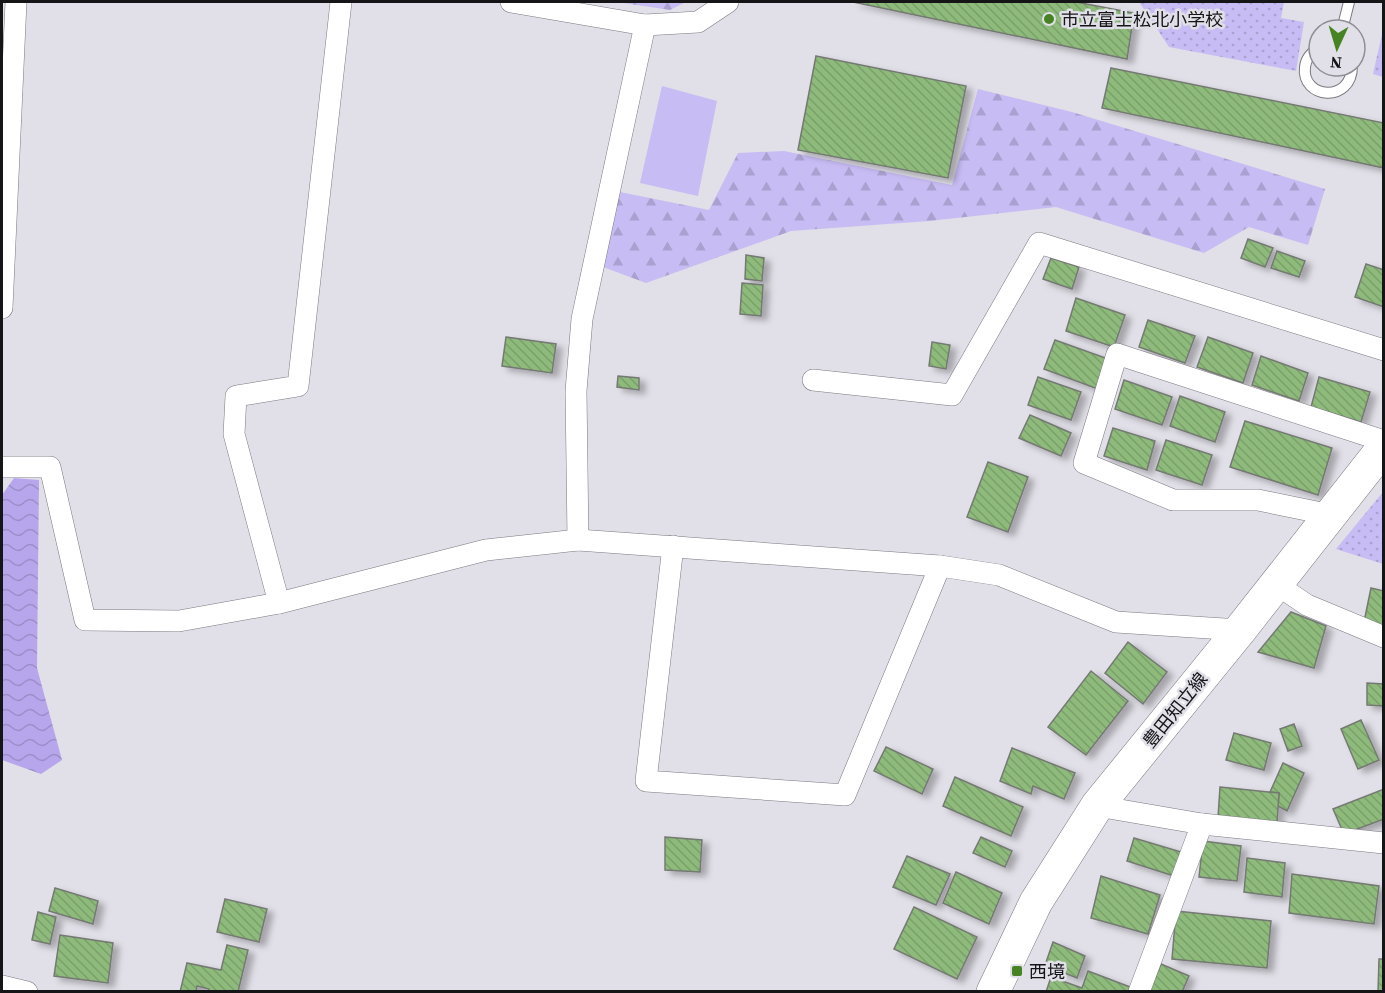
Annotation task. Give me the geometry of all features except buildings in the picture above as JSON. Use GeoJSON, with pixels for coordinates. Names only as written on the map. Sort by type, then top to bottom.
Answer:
{"type":"FeatureCollection","features":[{"type":"Feature","properties":{"kind":"main road","name":"豊田知立線"},"geometry":{"type":"LineString","coordinates":[[993,992],[1036,902],[1097,806],[1276,585],[1383,447]]}},
{"type":"Feature","properties":{"kind":"street"},"geometry":{"type":"LineString","coordinates":[[2,308],[16,2]]}},
{"type":"Feature","properties":{"kind":"street"},"geometry":{"type":"LineString","coordinates":[[279,603],[234,434],[236,396],[298,386],[341,2]]}},
{"type":"Feature","properties":{"kind":"street"},"geometry":{"type":"LineString","coordinates":[[511,2],[645,25],[698,22],[728,2]]}},
{"type":"Feature","properties":{"kind":"street"},"geometry":{"type":"LineString","coordinates":[[578,540],[576,391],[582,319],[645,25]]}},
{"type":"Feature","properties":{"kind":"street"},"geometry":{"type":"LineString","coordinates":[[813,380],[952,395],[1039,243],[1383,350]]}},
{"type":"Feature","properties":{"kind":"street"},"geometry":{"type":"LineString","coordinates":[[1331,515],[1258,500],[1173,500],[1084,463],[1117,354],[1383,441]]}},
{"type":"Feature","properties":{"kind":"street"},"geometry":{"type":"LineString","coordinates":[[2,466],[50,467],[85,620],[179,621],[279,603],[486,550],[578,540],[940,567],[999,575],[1116,622],[1240,630]]}},
{"type":"Feature","properties":{"kind":"street"},"geometry":{"type":"LineString","coordinates":[[673,546],[646,781],[845,795],[940,567]]}},
{"type":"Feature","properties":{"kind":"street"},"geometry":{"type":"LineString","coordinates":[[1276,585],[1307,605],[1383,637]]}},
{"type":"Feature","properties":{"kind":"street"},"geometry":{"type":"LineString","coordinates":[[1097,806],[1202,824],[1383,843]]}},
{"type":"Feature","properties":{"kind":"street"},"geometry":{"type":"LineString","coordinates":[[1139,992],[1202,824]]}},
{"type":"Feature","properties":{"kind":"street"},"geometry":{"type":"LineString","coordinates":[[2,986],[27,992]]}},
{"type":"Feature","properties":{"kind":"lane"},"geometry":{"type":"LineString","coordinates":[[1345,18],[1349,2]]}},
{"type":"Feature","properties":{"kind":"lane"},"geometry":{"type":"LineString","coordinates":[[1307,60],[1305,69],[1307,77]]}},
{"type":"Feature","properties":{"kind":"lane"},"geometry":{"type":"LineString","coordinates":[[1307,78],[1315,89],[1329,93],[1344,88],[1350,78]]}},
{"type":"Feature","properties":{"kind":"green space"},"geometry":{"type":"Polygon","coordinates":[[[617,2],[686,2],[670,10],[617,2]]]}},
{"type":"Feature","properties":{"kind":"green space"},"geometry":{"type":"Polygon","coordinates":[[[1139,2],[1284,2],[1281,18],[1304,22],[1296,71],[1169,47],[1139,2]]]}},
{"type":"Feature","properties":{"kind":"green space"},"geometry":{"type":"Polygon","coordinates":[[[1383,30],[1383,77],[1373,74],[1383,30]]]}},
{"type":"Feature","properties":{"kind":"green space"},"geometry":{"type":"Polygon","coordinates":[[[662,86],[717,101],[698,196],[640,183],[662,86]]]}},
{"type":"Feature","properties":{"kind":"green space"},"geometry":{"type":"Polygon","coordinates":[[[978,89],[1072,112],[1325,189],[1308,245],[1249,227],[1204,253],[1056,207],[929,221],[791,231],[646,283],[603,267],[620,192],[709,210],[738,153],[784,151],[952,185],[978,89]]]}},
{"type":"Feature","properties":{"kind":"green space"},"geometry":{"type":"Polygon","coordinates":[[[1383,492],[1383,564],[1336,549],[1383,492]]]}},
{"type":"Feature","properties":{"kind":"water"},"geometry":{"type":"Polygon","coordinates":[[[14,478],[39,480],[37,668],[62,760],[41,774],[2,760],[2,495],[14,478]]]}},
{"type":"Feature","properties":{"kind":"place","name":"市立富士松北小学校"},"geometry":{"type":"Point","coordinates":[1049,19]}},
{"type":"Feature","properties":{"kind":"place","name":"西境"},"geometry":{"type":"Point","coordinates":[1017,971]}}]}
